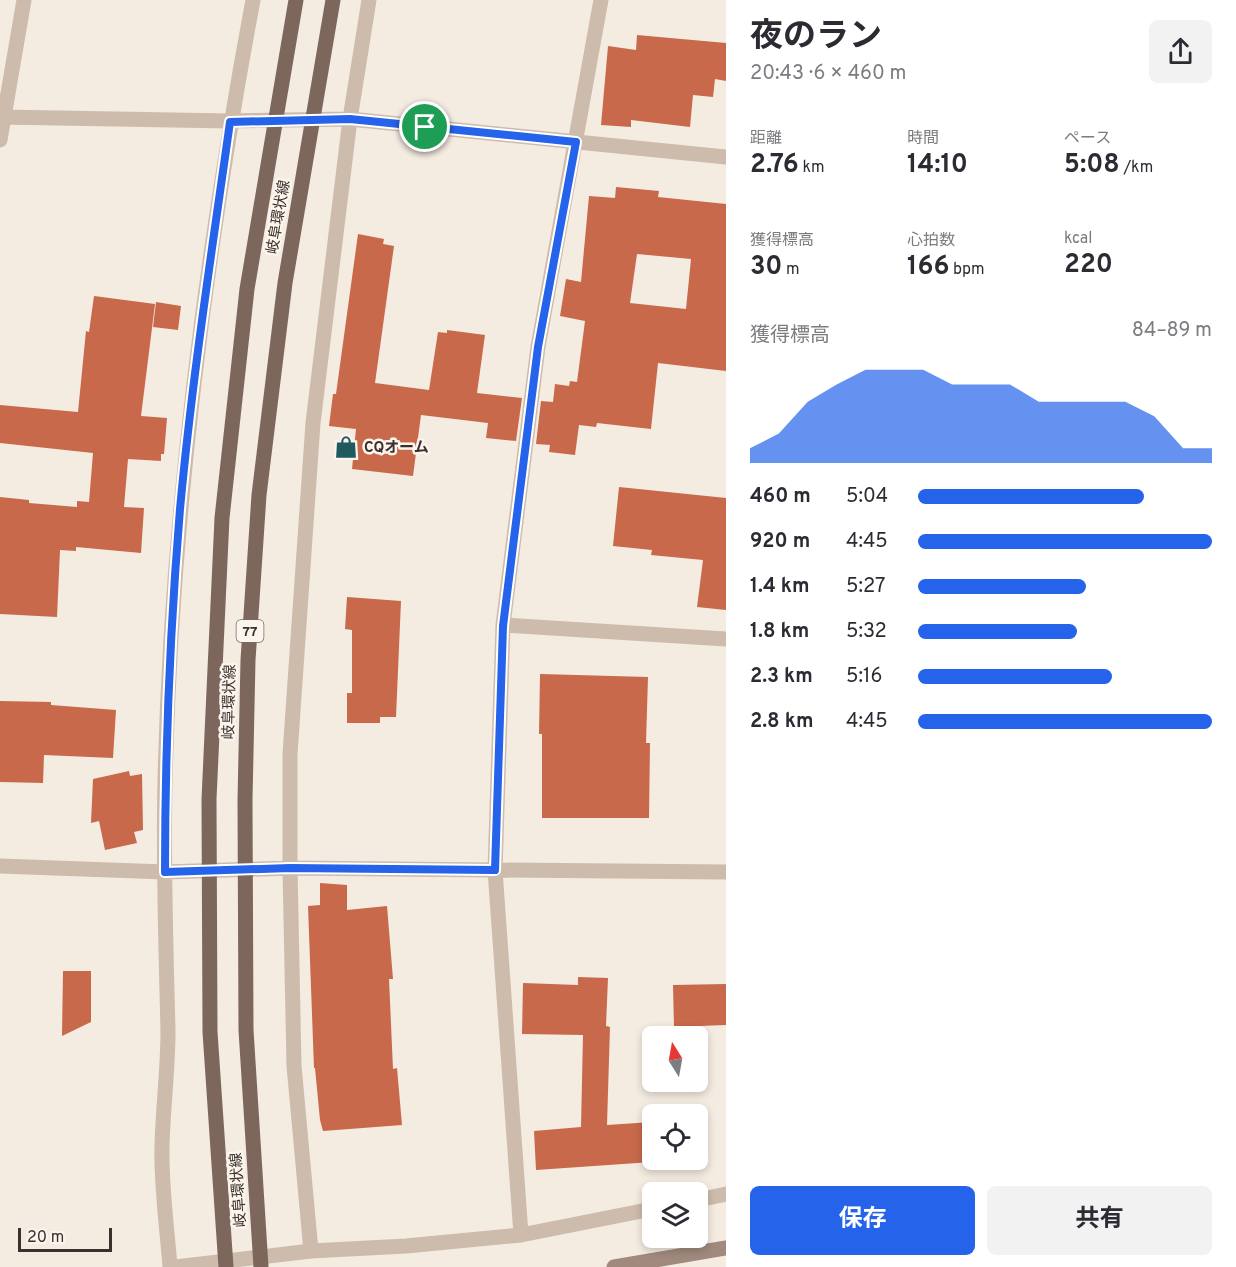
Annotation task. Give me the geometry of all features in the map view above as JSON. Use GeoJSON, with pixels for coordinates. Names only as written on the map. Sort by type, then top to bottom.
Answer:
{"type":"FeatureCollection","features":[{"type":"Feature","properties":{"kind":"main road","name":"岐阜環状線"},"geometry":{"type":"LineString","coordinates":[[226,1267],[209,1008],[209,799],[222,518],[247,289],[296,0]]}},
{"type":"Feature","properties":{"kind":"main road","name":"岐阜環状線"},"geometry":{"type":"LineString","coordinates":[[261,1267],[246,1030],[245,800],[248,660],[259,495],[285,283],[333,0]]}},
{"type":"Feature","properties":{"kind":"main road"},"geometry":{"type":"LineString","coordinates":[[614,1267],[726,1248]]}},
{"type":"Feature","properties":{"kind":"street"},"geometry":{"type":"LineString","coordinates":[[0,140],[2,117],[24,0]]}},
{"type":"Feature","properties":{"kind":"street"},"geometry":{"type":"LineString","coordinates":[[170,1267],[162,1149],[168,1045],[165,781],[174,599],[180,509],[195,372],[230,122],[253,0]]}},
{"type":"Feature","properties":{"kind":"street"},"geometry":{"type":"LineString","coordinates":[[311,1251],[294,1066],[290,754],[313,423],[350,119],[369,0]]}},
{"type":"Feature","properties":{"kind":"street"},"geometry":{"type":"LineString","coordinates":[[521,1235],[495,870],[503,626],[538,347],[601,0]]}},
{"type":"Feature","properties":{"kind":"street"},"geometry":{"type":"LineString","coordinates":[[2,117],[230,122],[350,119],[726,157]]}},
{"type":"Feature","properties":{"kind":"street"},"geometry":{"type":"LineString","coordinates":[[503,626],[726,639]]}},
{"type":"Feature","properties":{"kind":"street"},"geometry":{"type":"LineString","coordinates":[[0,866],[165,872],[290,868],[726,872]]}},
{"type":"Feature","properties":{"kind":"street"},"geometry":{"type":"LineString","coordinates":[[708,1198],[726,1194]]}},
{"type":"Feature","properties":{"kind":"street"},"geometry":{"type":"LineString","coordinates":[[175,1267],[311,1251],[406,1246],[521,1235],[642,1211]]}},
{"type":"Feature","properties":{"kind":"building"},"geometry":{"type":"Polygon","coordinates":[[[637,35],[726,43],[726,81],[715,79],[713,97],[693,95],[690,127],[631,120],[631,127],[601,125],[608,46],[636,50],[637,35]]]}},
{"type":"Feature","properties":{"kind":"building"},"geometry":{"type":"Polygon","coordinates":[[[616,187],[659,191],[658,197],[726,204],[726,371],[658,363],[651,429],[597,423],[596,427],[579,425],[575,455],[549,452],[550,445],[536,444],[541,401],[553,402],[555,384],[569,386],[570,381],[577,382],[585,321],[560,316],[566,279],[581,282],[589,196],[615,198],[616,187]],[[637,254],[630,303],[686,309],[691,259],[637,254]]]}},
{"type":"Feature","properties":{"kind":"building"},"geometry":{"type":"Polygon","coordinates":[[[358,234],[384,239],[383,244],[394,246],[375,383],[429,390],[438,332],[447,333],[447,330],[485,335],[477,393],[522,398],[516,441],[486,438],[488,423],[421,415],[413,476],[352,469],[356,429],[329,426],[333,394],[336,394],[358,234]]]}},
{"type":"Feature","properties":{"kind":"building"},"geometry":{"type":"Polygon","coordinates":[[[94,296],[155,304],[141,416],[167,418],[164,454],[161,454],[161,461],[128,459],[124,507],[144,508],[141,553],[76,547],[76,551],[60,550],[57,617],[0,614],[0,497],[29,500],[29,503],[77,507],[77,501],[89,502],[93,453],[0,443],[0,405],[78,412],[86,331],[89,332],[94,296]]]}},
{"type":"Feature","properties":{"kind":"building"},"geometry":{"type":"Polygon","coordinates":[[[156,302],[181,306],[178,330],[153,327],[156,302]]]}},
{"type":"Feature","properties":{"kind":"building"},"geometry":{"type":"Polygon","coordinates":[[[619,487],[726,498],[726,610],[697,607],[703,560],[651,555],[652,550],[613,546],[619,487]]]}},
{"type":"Feature","properties":{"kind":"building"},"geometry":{"type":"Polygon","coordinates":[[[347,597],[401,601],[396,717],[380,717],[380,723],[347,723],[347,693],[352,693],[352,630],[345,629],[347,597]]]}},
{"type":"Feature","properties":{"kind":"building"},"geometry":{"type":"Polygon","coordinates":[[[540,674],[648,677],[646,743],[650,743],[649,818],[542,818],[542,734],[539,734],[540,674]]]}},
{"type":"Feature","properties":{"kind":"building"},"geometry":{"type":"Polygon","coordinates":[[[0,701],[51,702],[51,705],[116,710],[113,758],[44,755],[43,783],[0,782],[0,701]]]}},
{"type":"Feature","properties":{"kind":"building"},"geometry":{"type":"Polygon","coordinates":[[[129,771],[130,776],[142,774],[143,830],[134,832],[137,843],[105,850],[99,821],[91,823],[93,779],[129,771]]]}},
{"type":"Feature","properties":{"kind":"building"},"geometry":{"type":"Polygon","coordinates":[[[320,883],[347,885],[347,910],[387,906],[393,979],[389,979],[393,1069],[397,1068],[402,1125],[323,1131],[314,1068],[308,906],[320,905],[320,883]]]}},
{"type":"Feature","properties":{"kind":"building"},"geometry":{"type":"Polygon","coordinates":[[[63,971],[91,971],[91,1022],[62,1036],[63,971]]]}},
{"type":"Feature","properties":{"kind":"building"},"geometry":{"type":"Polygon","coordinates":[[[578,977],[608,978],[606,1026],[610,1027],[607,1125],[642,1123],[642,1163],[536,1170],[534,1131],[581,1127],[583,1035],[522,1034],[523,983],[578,985],[578,977]]]}},
{"type":"Feature","properties":{"kind":"building"},"geometry":{"type":"Polygon","coordinates":[[[726,984],[726,1025],[674,1026],[673,985],[726,984]]]}},
{"type":"Feature","properties":{"kind":"place","name":"CQオーム"},"geometry":{"type":"Point","coordinates":[346,447]}},
{"type":"Feature","properties":{"kind":"route"},"geometry":{"type":"LineString","coordinates":[[350,119],[425,127],[576,142],[538,347],[503,626],[495,870],[290,868],[165,872],[165,781],[180,509],[195,372],[230,122],[350,119]]}}]}
